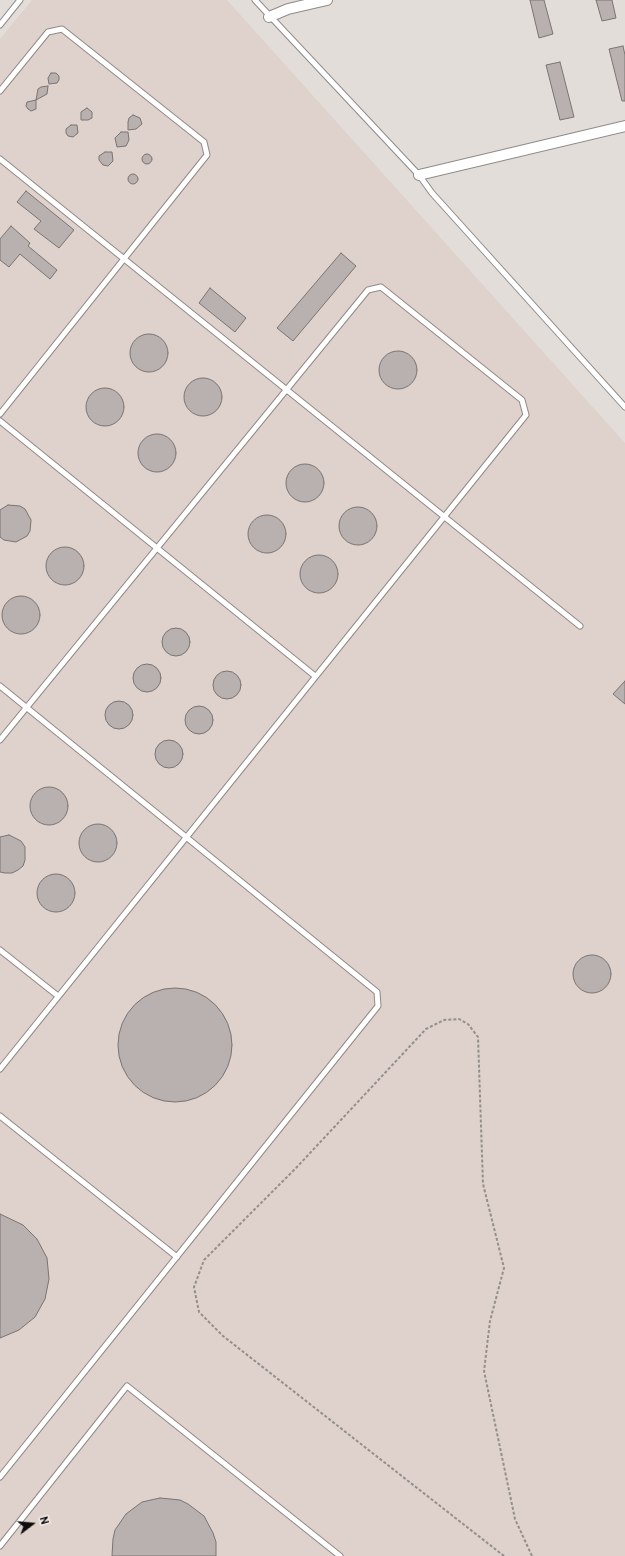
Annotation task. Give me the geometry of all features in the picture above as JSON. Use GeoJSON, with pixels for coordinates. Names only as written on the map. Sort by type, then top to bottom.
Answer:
{"type":"FeatureCollection","features":[{"type":"Feature","properties":{"kind":"street"},"geometry":{"type":"LineString","coordinates":[[269,16],[288,9],[327,0]]}},
{"type":"Feature","properties":{"kind":"street"},"geometry":{"type":"LineString","coordinates":[[419,175],[625,126]]}},
{"type":"Feature","properties":{"kind":"lane"},"geometry":{"type":"LineString","coordinates":[[0,26],[20,0]]}},
{"type":"Feature","properties":{"kind":"lane"},"geometry":{"type":"LineString","coordinates":[[255,0],[419,175],[432,193],[625,407]]}},
{"type":"Feature","properties":{"kind":"lane"},"geometry":{"type":"LineString","coordinates":[[0,91],[48,32],[62,29],[204,142],[208,155],[0,414]]}},
{"type":"Feature","properties":{"kind":"lane"},"geometry":{"type":"LineString","coordinates":[[0,158],[580,626]]}},
{"type":"Feature","properties":{"kind":"lane"},"geometry":{"type":"LineString","coordinates":[[0,740],[368,290],[381,287],[522,400],[526,415],[0,1068]]}},
{"type":"Feature","properties":{"kind":"lane"},"geometry":{"type":"LineString","coordinates":[[0,421],[315,676]]}},
{"type":"Feature","properties":{"kind":"lane"},"geometry":{"type":"LineString","coordinates":[[0,686],[377,992],[378,1006],[0,1477]]}},
{"type":"Feature","properties":{"kind":"lane"},"geometry":{"type":"LineString","coordinates":[[0,950],[58,996]]}},
{"type":"Feature","properties":{"kind":"lane"},"geometry":{"type":"LineString","coordinates":[[0,1116],[177,1257]]}},
{"type":"Feature","properties":{"kind":"lane"},"geometry":{"type":"LineString","coordinates":[[0,1546],[128,1386],[340,1556]]}},
{"type":"Feature","properties":{"kind":"path"},"geometry":{"type":"LineString","coordinates":[[504,1556],[223,1336],[200,1312],[194,1287],[204,1260],[296,1168],[426,1029],[444,1020],[459,1019],[468,1024],[478,1037],[483,1184],[504,1268],[490,1320],[484,1371],[515,1519],[532,1556]]}},
{"type":"Feature","properties":{"kind":"shaded area"},"geometry":{"type":"Polygon","coordinates":[[[32,0],[227,0],[625,443],[625,1556],[0,1556],[0,39],[32,0]]]}},
{"type":"Feature","properties":{"kind":"building"},"geometry":{"type":"Polygon","coordinates":[[[530,0],[544,0],[553,34],[539,38],[530,0]]]}},
{"type":"Feature","properties":{"kind":"building"},"geometry":{"type":"Polygon","coordinates":[[[596,0],[612,0],[616,18],[602,21],[596,0]]]}},
{"type":"Feature","properties":{"kind":"building"},"geometry":{"type":"Polygon","coordinates":[[[623,46],[625,55],[625,101],[622,101],[609,49],[623,46]]]}},
{"type":"Feature","properties":{"kind":"building"},"geometry":{"type":"Polygon","coordinates":[[[560,62],[574,117],[560,120],[546,65],[560,62]]]}},
{"type":"Feature","properties":{"kind":"building"},"geometry":{"type":"Polygon","coordinates":[[[51,73],[56,73],[59,76],[57,83],[49,84],[48,78],[51,73]]]}},
{"type":"Feature","properties":{"kind":"building"},"geometry":{"type":"Polygon","coordinates":[[[48,86],[47,94],[36,100],[38,89],[48,86]]]}},
{"type":"Feature","properties":{"kind":"building"},"geometry":{"type":"Polygon","coordinates":[[[36,100],[36,109],[31,111],[26,106],[27,102],[36,100]]]}},
{"type":"Feature","properties":{"kind":"building"},"geometry":{"type":"Polygon","coordinates":[[[87,108],[92,112],[92,118],[88,120],[81,120],[81,112],[87,108]]]}},
{"type":"Feature","properties":{"kind":"building"},"geometry":{"type":"Polygon","coordinates":[[[133,115],[140,118],[142,124],[136,129],[128,130],[129,118],[133,115]]]}},
{"type":"Feature","properties":{"kind":"building"},"geometry":{"type":"Polygon","coordinates":[[[71,125],[77,125],[78,133],[73,137],[68,136],[66,133],[66,129],[71,125]]]}},
{"type":"Feature","properties":{"kind":"building"},"geometry":{"type":"Polygon","coordinates":[[[121,132],[128,132],[129,140],[126,146],[117,147],[115,138],[121,132]]]}},
{"type":"Feature","properties":{"kind":"building"},"geometry":{"type":"Polygon","coordinates":[[[105,152],[112,152],[113,161],[108,166],[103,165],[99,160],[99,156],[105,152]]]}},
{"type":"Feature","properties":{"kind":"building"},"geometry":{"type":"Polygon","coordinates":[[[145,154],[149,154],[151,155],[151,163],[145,164],[142,161],[142,157],[145,154]]]}},
{"type":"Feature","properties":{"kind":"building"},"geometry":{"type":"Polygon","coordinates":[[[131,174],[135,174],[137,175],[137,183],[131,184],[128,181],[128,177],[131,174]]]}},
{"type":"Feature","properties":{"kind":"building"},"geometry":{"type":"Polygon","coordinates":[[[26,191],[74,230],[59,248],[34,229],[41,221],[17,202],[26,191]]]}},
{"type":"Feature","properties":{"kind":"building"},"geometry":{"type":"Polygon","coordinates":[[[11,226],[30,243],[28,246],[57,270],[50,279],[20,254],[9,267],[0,260],[0,239],[11,226]]]}},
{"type":"Feature","properties":{"kind":"building"},"geometry":{"type":"Polygon","coordinates":[[[341,253],[356,266],[293,341],[277,328],[341,253]]]}},
{"type":"Feature","properties":{"kind":"building"},"geometry":{"type":"Polygon","coordinates":[[[210,288],[246,318],[235,332],[199,303],[210,288]]]}},
{"type":"Feature","properties":{"kind":"building"},"geometry":{"type":"Polygon","coordinates":[[[149,334],[159,337],[165,343],[168,353],[165,363],[159,369],[149,372],[139,369],[133,363],[130,353],[133,343],[139,337],[149,334]]]}},
{"type":"Feature","properties":{"kind":"building"},"geometry":{"type":"Polygon","coordinates":[[[398,351],[408,354],[414,360],[417,370],[414,380],[408,386],[398,389],[388,386],[382,380],[379,370],[382,360],[388,354],[398,351]]]}},
{"type":"Feature","properties":{"kind":"building"},"geometry":{"type":"Polygon","coordinates":[[[203,378],[213,381],[219,387],[222,397],[219,407],[213,413],[203,416],[193,413],[187,407],[184,397],[187,387],[193,381],[203,378]]]}},
{"type":"Feature","properties":{"kind":"building"},"geometry":{"type":"Polygon","coordinates":[[[105,388],[115,391],[121,397],[124,407],[121,417],[115,423],[105,426],[95,423],[89,417],[86,407],[89,397],[95,391],[105,388]]]}},
{"type":"Feature","properties":{"kind":"building"},"geometry":{"type":"Polygon","coordinates":[[[157,434],[167,437],[173,443],[176,453],[173,463],[167,469],[157,472],[147,469],[141,463],[138,453],[141,443],[147,437],[157,434]]]}},
{"type":"Feature","properties":{"kind":"building"},"geometry":{"type":"Polygon","coordinates":[[[305,464],[315,467],[321,473],[324,483],[321,493],[315,499],[305,502],[295,499],[289,493],[286,483],[289,473],[295,467],[305,464]]]}},
{"type":"Feature","properties":{"kind":"building"},"geometry":{"type":"Polygon","coordinates":[[[8,505],[20,506],[25,509],[31,520],[30,531],[27,536],[16,542],[4,540],[0,537],[0,510],[8,505]]]}},
{"type":"Feature","properties":{"kind":"building"},"geometry":{"type":"Polygon","coordinates":[[[358,507],[368,510],[374,516],[377,526],[374,536],[368,542],[358,545],[348,542],[342,536],[339,526],[342,516],[348,510],[358,507]]]}},
{"type":"Feature","properties":{"kind":"building"},"geometry":{"type":"Polygon","coordinates":[[[267,515],[277,518],[283,524],[286,534],[283,544],[277,550],[267,553],[257,550],[251,544],[248,534],[251,524],[257,518],[267,515]]]}},
{"type":"Feature","properties":{"kind":"building"},"geometry":{"type":"Polygon","coordinates":[[[65,547],[75,550],[81,556],[84,566],[81,576],[75,582],[65,585],[55,582],[49,576],[46,566],[49,556],[55,550],[65,547]]]}},
{"type":"Feature","properties":{"kind":"building"},"geometry":{"type":"Polygon","coordinates":[[[319,555],[329,558],[335,564],[338,574],[335,584],[329,590],[319,593],[309,590],[303,584],[300,574],[303,564],[309,558],[319,555]]]}},
{"type":"Feature","properties":{"kind":"building"},"geometry":{"type":"Polygon","coordinates":[[[21,596],[31,599],[37,605],[40,615],[37,625],[31,631],[21,634],[11,631],[5,625],[2,615],[5,605],[11,599],[21,596]]]}},
{"type":"Feature","properties":{"kind":"building"},"geometry":{"type":"Polygon","coordinates":[[[176,628],[186,632],[190,642],[186,652],[176,656],[166,652],[162,642],[166,632],[176,628]]]}},
{"type":"Feature","properties":{"kind":"building"},"geometry":{"type":"Polygon","coordinates":[[[147,664],[157,668],[161,678],[157,688],[147,692],[137,688],[133,678],[137,668],[147,664]]]}},
{"type":"Feature","properties":{"kind":"building"},"geometry":{"type":"Polygon","coordinates":[[[227,671],[237,675],[241,685],[237,695],[227,699],[217,695],[213,685],[217,675],[227,671]]]}},
{"type":"Feature","properties":{"kind":"building"},"geometry":{"type":"Polygon","coordinates":[[[625,681],[625,704],[613,694],[625,681]]]}},
{"type":"Feature","properties":{"kind":"building"},"geometry":{"type":"Polygon","coordinates":[[[119,701],[129,705],[133,715],[129,725],[119,729],[109,725],[105,715],[109,705],[119,701]]]}},
{"type":"Feature","properties":{"kind":"building"},"geometry":{"type":"Polygon","coordinates":[[[199,706],[209,710],[213,720],[209,730],[199,734],[189,730],[185,720],[189,710],[199,706]]]}},
{"type":"Feature","properties":{"kind":"building"},"geometry":{"type":"Polygon","coordinates":[[[169,740],[179,744],[183,754],[179,764],[169,768],[159,764],[155,754],[159,744],[169,740]]]}},
{"type":"Feature","properties":{"kind":"building"},"geometry":{"type":"Polygon","coordinates":[[[49,787],[59,790],[65,796],[68,806],[65,816],[59,822],[49,825],[39,822],[33,816],[30,806],[33,796],[39,790],[49,787]]]}},
{"type":"Feature","properties":{"kind":"building"},"geometry":{"type":"Polygon","coordinates":[[[98,824],[108,827],[114,833],[117,843],[114,853],[108,859],[98,862],[88,859],[82,853],[79,843],[82,833],[88,827],[98,824]]]}},
{"type":"Feature","properties":{"kind":"building"},"geometry":{"type":"Polygon","coordinates":[[[9,835],[21,841],[25,847],[25,860],[23,866],[18,870],[12,873],[5,873],[0,872],[0,837],[9,835]]]}},
{"type":"Feature","properties":{"kind":"building"},"geometry":{"type":"Polygon","coordinates":[[[56,874],[66,877],[72,883],[75,893],[72,903],[66,909],[56,912],[46,909],[40,903],[37,893],[40,883],[46,877],[56,874]]]}},
{"type":"Feature","properties":{"kind":"building"},"geometry":{"type":"Polygon","coordinates":[[[592,955],[602,958],[608,964],[611,974],[608,984],[602,990],[592,993],[582,990],[576,984],[573,974],[576,964],[582,958],[592,955]]]}},
{"type":"Feature","properties":{"kind":"building"},"geometry":{"type":"Polygon","coordinates":[[[175,988],[197,992],[215,1005],[228,1023],[232,1045],[228,1067],[215,1085],[197,1098],[175,1102],[153,1098],[135,1085],[122,1067],[118,1045],[122,1023],[135,1005],[153,992],[175,988]]]}},
{"type":"Feature","properties":{"kind":"building"},"geometry":{"type":"Polygon","coordinates":[[[0,1214],[23,1225],[37,1239],[47,1258],[49,1279],[45,1299],[35,1317],[19,1330],[0,1338],[0,1214]]]}},
{"type":"Feature","properties":{"kind":"building"},"geometry":{"type":"Polygon","coordinates":[[[160,1498],[180,1500],[204,1516],[216,1542],[216,1556],[112,1556],[115,1530],[126,1514],[142,1502],[160,1498]]]}}]}
